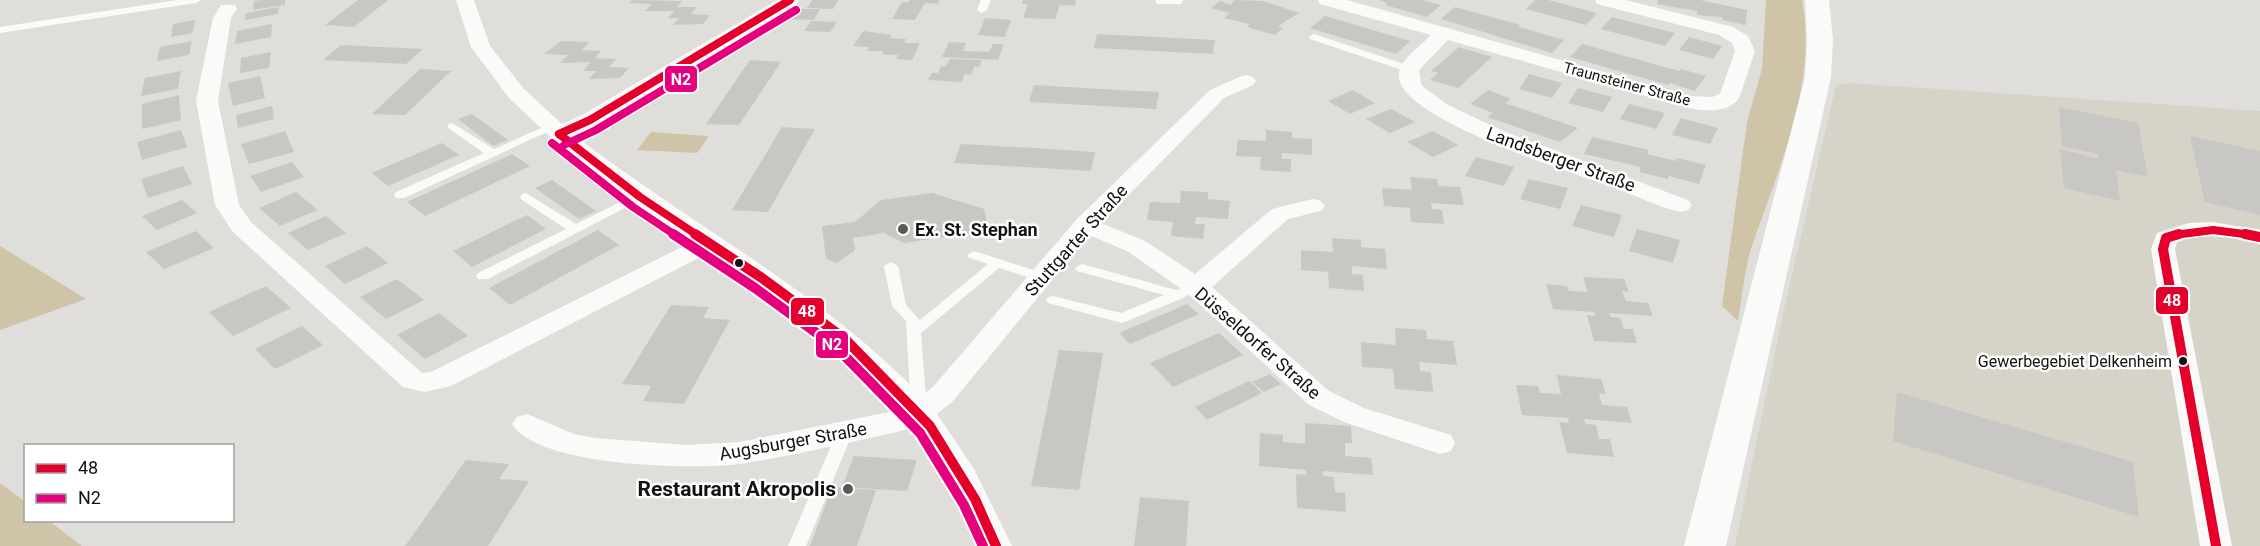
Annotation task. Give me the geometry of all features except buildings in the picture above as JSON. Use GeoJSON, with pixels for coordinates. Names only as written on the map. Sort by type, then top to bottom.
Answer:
{"type":"FeatureCollection","features":[{"type":"Feature","properties":{"kind":"main road"},"geometry":{"type":"LineString","coordinates":[[1705,546],[1818,77],[1820,40],[1817,0]]}},
{"type":"Feature","properties":{"kind":"street"},"geometry":{"type":"LineString","coordinates":[[465,0],[472,29],[480,46],[515,91],[556,130],[640,197],[771,284],[845,339],[919,413],[975,499],[996,546]]}},
{"type":"Feature","properties":{"kind":"street"},"geometry":{"type":"LineString","coordinates":[[556,130],[590,120],[790,0]]}},
{"type":"Feature","properties":{"kind":"street"},"geometry":{"type":"LineString","coordinates":[[1164,0],[1174,0]]}},
{"type":"Feature","properties":{"kind":"street","name":"Traunsteiner Straße"},"geometry":{"type":"LineString","coordinates":[[1327,0],[1688,102],[1715,104],[1729,98],[1744,51],[1741,40],[1726,32],[1604,0]]}},
{"type":"Feature","properties":{"kind":"street"},"geometry":{"type":"LineString","coordinates":[[228,9],[222,18],[207,101],[227,205],[251,235],[416,382],[425,384],[441,379],[708,243]]}},
{"type":"Feature","properties":{"kind":"street"},"geometry":{"type":"LineString","coordinates":[[1409,69],[1444,33]]}},
{"type":"Feature","properties":{"kind":"street","name":"Landsberger Straße"},"geometry":{"type":"LineString","coordinates":[[1409,69],[1410,82],[1415,90],[1446,112],[1504,141],[1623,182],[1680,205]]}},
{"type":"Feature","properties":{"kind":"street","name":"Stuttgarter Straße"},"geometry":{"type":"LineString","coordinates":[[919,413],[943,394],[1085,225],[1217,94],[1246,81]]}},
{"type":"Feature","properties":{"kind":"street"},"geometry":{"type":"LineString","coordinates":[[1187,291],[1280,214],[1313,206]]}},
{"type":"Feature","properties":{"kind":"street","name":"Düsseldorfer Straße"},"geometry":{"type":"LineString","coordinates":[[1085,225],[1136,246],[1187,291],[1319,398],[1354,416],[1440,443]]}},
{"type":"Feature","properties":{"kind":"street"},"geometry":{"type":"LineString","coordinates":[[2216,546],[2163,249],[2166,238],[2181,230],[2196,227],[2260,237]]}},
{"type":"Feature","properties":{"kind":"street","name":"Augsburger Straße"},"geometry":{"type":"LineString","coordinates":[[527,424],[555,440],[574,445],[595,449],[686,456],[739,453],[897,422],[919,413]]}},
{"type":"Feature","properties":{"kind":"lane"},"geometry":{"type":"LineString","coordinates":[[0,30],[196,0]]}},
{"type":"Feature","properties":{"kind":"lane"},"geometry":{"type":"LineString","coordinates":[[982,10],[986,0]]}},
{"type":"Feature","properties":{"kind":"lane"},"geometry":{"type":"LineString","coordinates":[[1314,37],[1409,69]]}},
{"type":"Feature","properties":{"kind":"lane"},"geometry":{"type":"LineString","coordinates":[[452,126],[492,153]]}},
{"type":"Feature","properties":{"kind":"lane"},"geometry":{"type":"LineString","coordinates":[[400,195],[492,153],[556,130]]}},
{"type":"Feature","properties":{"kind":"lane"},"geometry":{"type":"LineString","coordinates":[[526,197],[575,230]]}},
{"type":"Feature","properties":{"kind":"lane"},"geometry":{"type":"LineString","coordinates":[[483,276],[640,197]]}},
{"type":"Feature","properties":{"kind":"lane"},"geometry":{"type":"LineString","coordinates":[[974,255],[1041,277]]}},
{"type":"Feature","properties":{"kind":"lane"},"geometry":{"type":"LineString","coordinates":[[915,331],[998,262]]}},
{"type":"Feature","properties":{"kind":"lane"},"geometry":{"type":"LineString","coordinates":[[891,266],[899,306],[913,320],[919,413]]}},
{"type":"Feature","properties":{"kind":"lane"},"geometry":{"type":"LineString","coordinates":[[1082,268],[1187,291]]}},
{"type":"Feature","properties":{"kind":"lane"},"geometry":{"type":"LineString","coordinates":[[1053,300],[1122,318],[1187,291]]}},
{"type":"Feature","properties":{"kind":"lane"},"geometry":{"type":"LineString","coordinates":[[797,546],[845,432]]}},
{"type":"Feature","properties":{"kind":"shaded area"},"geometry":{"type":"Polygon","coordinates":[[[1766,0],[1802,0],[1806,32],[1805,64],[1793,127],[1751,249],[1738,321],[1722,306],[1747,122],[1762,69],[1766,0]]]}},
{"type":"Feature","properties":{"kind":"shaded area"},"geometry":{"type":"Polygon","coordinates":[[[1849,83],[2260,111],[2260,546],[1735,546],[1781,323],[1836,85],[1849,83]]]}},
{"type":"Feature","properties":{"kind":"shaded area"},"geometry":{"type":"Polygon","coordinates":[[[651,132],[709,136],[697,153],[637,150],[651,132]]]}},
{"type":"Feature","properties":{"kind":"shaded area"},"geometry":{"type":"Polygon","coordinates":[[[0,246],[86,299],[0,330],[0,246]]]}},
{"type":"Feature","properties":{"kind":"shaded area"},"geometry":{"type":"Polygon","coordinates":[[[0,483],[24,501],[24,522],[50,522],[82,546],[0,546],[0,483]]]}},
{"type":"Feature","properties":{"kind":"transit line","name":"48"},"geometry":{"type":"LineString","coordinates":[[559,134],[590,120],[790,0]]}},
{"type":"Feature","properties":{"kind":"transit line","name":"N2"},"geometry":{"type":"LineString","coordinates":[[564,145],[596,130],[796,10]]}},
{"type":"Feature","properties":{"kind":"transit line","name":"48"},"geometry":{"type":"LineString","coordinates":[[559,134],[640,197],[762,278],[845,339],[930,426],[975,499],[996,546]]}},
{"type":"Feature","properties":{"kind":"transit line","name":"N2"},"geometry":{"type":"LineString","coordinates":[[552,143],[633,207],[755,288],[837,348],[920,433],[964,505],[983,546]]}},
{"type":"Feature","properties":{"kind":"transit line","name":"48"},"geometry":{"type":"LineString","coordinates":[[2216,546],[2163,249],[2166,238],[2190,231],[2224,230],[2260,237]]}},
{"type":"Feature","properties":{"kind":"place","name":"Ex. St. Stephan"},"geometry":{"type":"Point","coordinates":[903,229]}},
{"type":"Feature","properties":{"kind":"place","name":"Gewerbegebiet Delkenheim"},"geometry":{"type":"Point","coordinates":[2183,361]}},
{"type":"Feature","properties":{"kind":"place","name":"Restaurant Akropolis"},"geometry":{"type":"Point","coordinates":[848,489]}}]}
